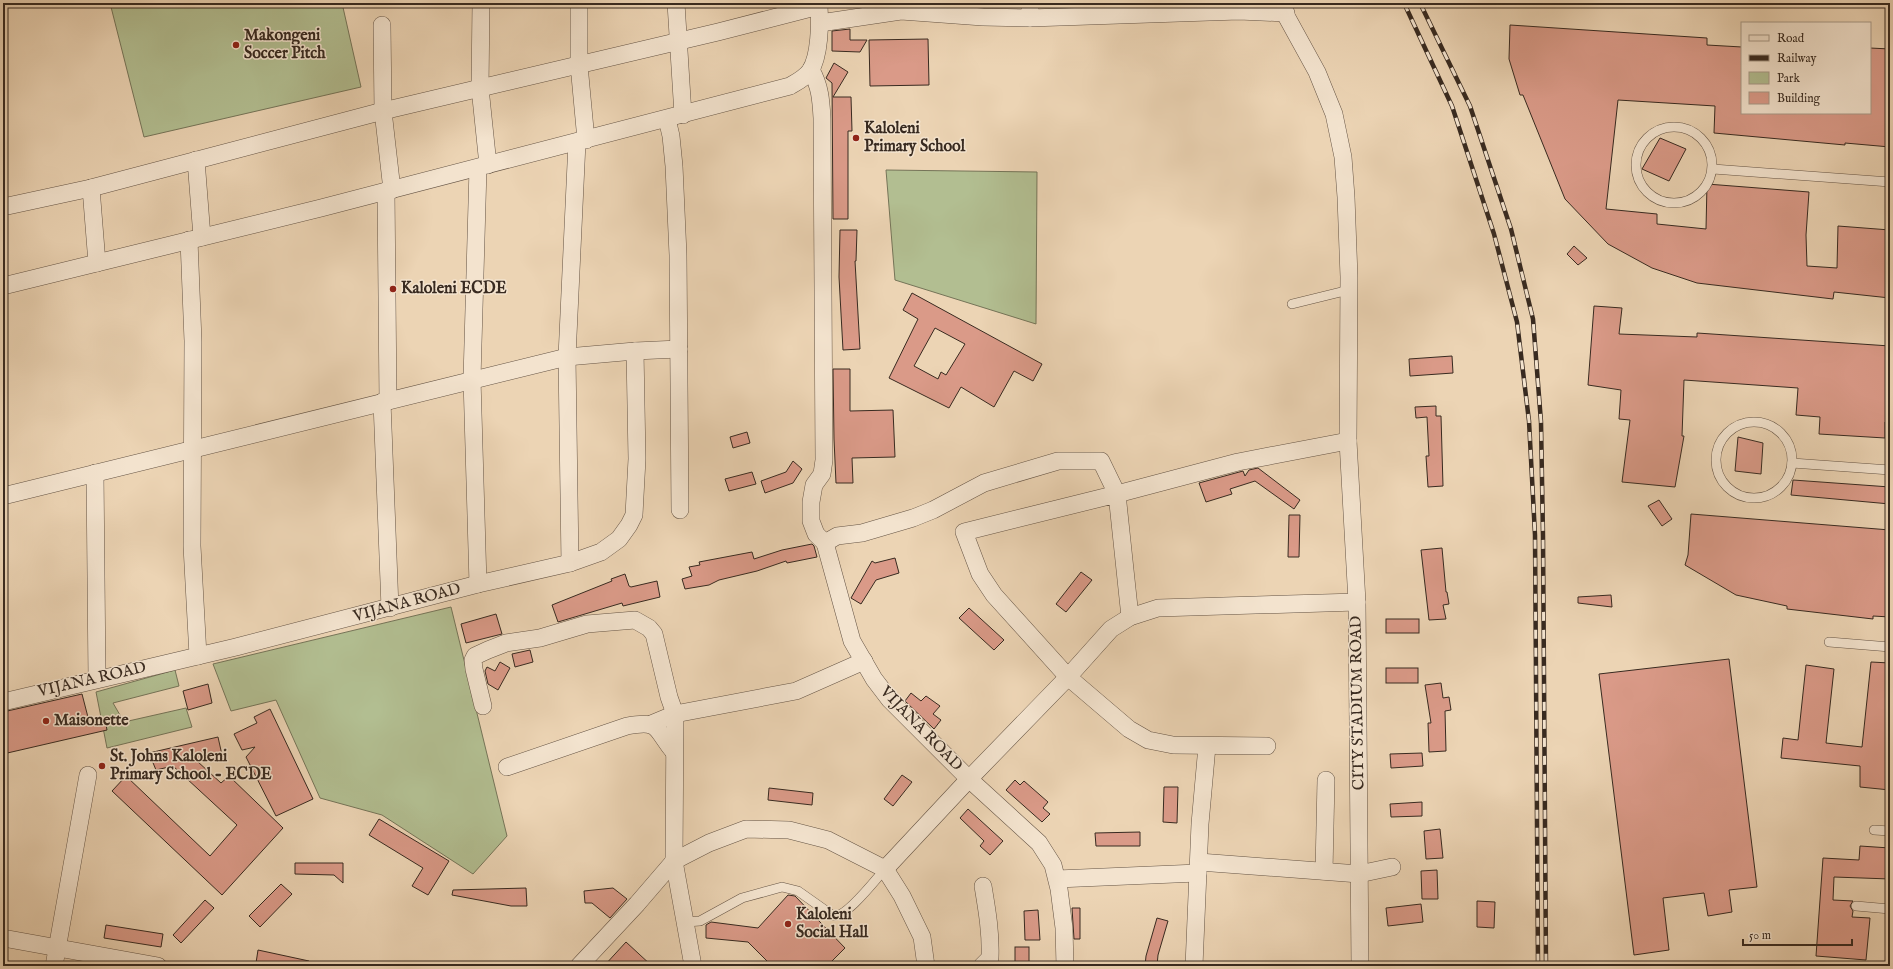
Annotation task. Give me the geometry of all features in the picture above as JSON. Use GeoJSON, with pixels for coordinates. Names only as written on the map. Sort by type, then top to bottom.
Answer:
{"type":"FeatureCollection","features":[{"type":"Feature","properties":{"kind":"street"},"geometry":{"type":"LineString","coordinates":[[478,584],[472,379],[483,166],[480,88],[481,3]]}},
{"type":"Feature","properties":{"kind":"street"},"geometry":{"type":"LineString","coordinates":[[570,563],[567,357],[581,141],[579,3]]}},
{"type":"Feature","properties":{"kind":"street"},"geometry":{"type":"LineString","coordinates":[[676,3],[677,42],[675,117],[672,136],[678,255],[680,510]]}},
{"type":"Feature","properties":{"kind":"street"},"geometry":{"type":"LineString","coordinates":[[3,207],[91,188],[383,111],[677,42],[819,4],[820,23],[816,53],[811,70],[801,80],[790,86],[389,190],[3,286]]}},
{"type":"Feature","properties":{"kind":"street"},"geometry":{"type":"LineString","coordinates":[[820,23],[901,7],[1030,10],[1089,9],[1239,11],[1283,8]]}},
{"type":"Feature","properties":{"kind":"street","name":"CITY STADIUM ROAD"},"geometry":{"type":"LineString","coordinates":[[1283,8],[1317,72],[1328,97],[1337,126],[1343,157],[1349,290],[1348,441],[1357,602],[1360,966]]}},
{"type":"Feature","properties":{"kind":"street"},"geometry":{"type":"LineString","coordinates":[[382,24],[383,111],[389,190],[385,401],[390,608]]}},
{"type":"Feature","properties":{"kind":"street","name":"VIJANA ROAD"},"geometry":{"type":"LineString","coordinates":[[811,70],[817,80],[820,90],[822,118],[824,295],[824,460],[822,474],[815,483],[812,491],[811,521],[816,534],[824,543],[852,640],[874,679],[890,700],[969,779],[1039,843],[1053,866],[1057,879],[1064,928],[1064,966]]}},
{"type":"Feature","properties":{"kind":"street"},"geometry":{"type":"LineString","coordinates":[[196,160],[192,546],[198,656]]}},
{"type":"Feature","properties":{"kind":"street"},"geometry":{"type":"LineString","coordinates":[[91,188],[98,263]]}},
{"type":"Feature","properties":{"kind":"street"},"geometry":{"type":"LineString","coordinates":[[3,496],[472,379],[567,357],[635,350],[679,349]]}},
{"type":"Feature","properties":{"kind":"street","name":"VIJANA ROAD"},"geometry":{"type":"LineString","coordinates":[[3,702],[198,656],[390,608],[478,584],[570,563],[601,552],[619,539],[634,515],[637,459],[635,350]]}},
{"type":"Feature","properties":{"kind":"street"},"geometry":{"type":"LineString","coordinates":[[1267,746],[1172,745],[1148,740],[1128,730],[1068,676],[994,594],[980,574],[964,532],[1238,462],[1348,441]]}},
{"type":"Feature","properties":{"kind":"street"},"geometry":{"type":"LineString","coordinates":[[824,543],[837,536],[862,533],[914,518],[933,510],[984,483],[1058,461],[1101,461],[1117,494],[1130,617]]}},
{"type":"Feature","properties":{"kind":"street"},"geometry":{"type":"LineString","coordinates":[[96,473],[97,679]]}},
{"type":"Feature","properties":{"kind":"street"},"geometry":{"type":"LineString","coordinates":[[885,869],[1111,629],[1130,617],[1158,608],[1357,602]]}},
{"type":"Feature","properties":{"kind":"street"},"geometry":{"type":"LineString","coordinates":[[483,706],[474,669],[473,660],[475,656],[506,643],[540,638],[587,624],[636,620],[649,628],[654,634],[675,714],[674,861],[693,966]]}},
{"type":"Feature","properties":{"kind":"street"},"geometry":{"type":"LineString","coordinates":[[507,767],[627,726],[651,724],[675,714],[796,691],[864,661]]}},
{"type":"Feature","properties":{"kind":"street"},"geometry":{"type":"LineString","coordinates":[[651,724],[674,752]]}},
{"type":"Feature","properties":{"kind":"street"},"geometry":{"type":"LineString","coordinates":[[1194,966],[1207,746]]}},
{"type":"Feature","properties":{"kind":"street"},"geometry":{"type":"LineString","coordinates":[[54,966],[88,775]]}},
{"type":"Feature","properties":{"kind":"street"},"geometry":{"type":"LineString","coordinates":[[1324,871],[1326,780]]}},
{"type":"Feature","properties":{"kind":"street"},"geometry":{"type":"LineString","coordinates":[[578,966],[637,904],[674,861],[709,844],[746,829],[789,830],[828,840],[885,869],[902,896],[922,937],[926,966]]}},
{"type":"Feature","properties":{"kind":"street"},"geometry":{"type":"LineString","coordinates":[[1057,879],[1199,868],[1324,871],[1359,874],[1392,867]]}},
{"type":"Feature","properties":{"kind":"street"},"geometry":{"type":"LineString","coordinates":[[982,966],[990,958],[990,928],[983,886]]}},
{"type":"Feature","properties":{"kind":"street"},"geometry":{"type":"LineString","coordinates":[[3,938],[158,966]]}},
{"type":"Feature","properties":{"kind":"lane"},"geometry":{"type":"LineString","coordinates":[[1673,127],[1686,129],[1697,134],[1702,139],[1712,156],[1713,169],[1710,181],[1703,191],[1693,199],[1682,203],[1669,203],[1658,199],[1648,192],[1640,182],[1636,170],[1637,158],[1641,146],[1649,136],[1660,129],[1673,127]]}},
{"type":"Feature","properties":{"kind":"lane"},"geometry":{"type":"LineString","coordinates":[[1713,169],[1890,182]]}},
{"type":"Feature","properties":{"kind":"lane"},"geometry":{"type":"LineString","coordinates":[[1292,304],[1349,290]]}},
{"type":"Feature","properties":{"kind":"lane"},"geometry":{"type":"LineString","coordinates":[[1759,422],[1777,429],[1786,438],[1791,450],[1792,463],[1789,475],[1782,485],[1767,495],[1749,498],[1737,494],[1723,481],[1716,464],[1716,452],[1721,440],[1729,430],[1740,424],[1759,422]]}},
{"type":"Feature","properties":{"kind":"lane"},"geometry":{"type":"LineString","coordinates":[[1792,463],[1890,470]]}},
{"type":"Feature","properties":{"kind":"lane"},"geometry":{"type":"LineString","coordinates":[[1830,642],[1890,646]]}},
{"type":"Feature","properties":{"kind":"lane"},"geometry":{"type":"LineString","coordinates":[[1874,830],[1890,831]]}},
{"type":"Feature","properties":{"kind":"lane"},"geometry":{"type":"LineString","coordinates":[[686,922],[700,921],[742,898],[782,887],[798,891],[832,915],[838,916],[848,910],[885,869]]}},
{"type":"Feature","properties":{"kind":"lane"},"geometry":{"type":"LineString","coordinates":[[1856,906],[1890,909]]}},
{"type":"Feature","properties":{"kind":"green space","name":"Makongeni Soccer Pitch"},"geometry":{"type":"Polygon","coordinates":[[[110,3],[342,3],[361,87],[144,137],[110,3]]]}},
{"type":"Feature","properties":{"kind":"green space"},"geometry":{"type":"Polygon","coordinates":[[[886,170],[1037,172],[1036,324],[895,280],[886,170]]]}},
{"type":"Feature","properties":{"kind":"green space"},"geometry":{"type":"Polygon","coordinates":[[[451,607],[507,836],[473,874],[382,815],[320,798],[276,700],[231,711],[213,664],[451,607]]]}},
{"type":"Feature","properties":{"kind":"green space"},"geometry":{"type":"Polygon","coordinates":[[[175,670],[179,686],[113,703],[124,722],[186,708],[192,727],[107,748],[96,692],[175,670]]]}},
{"type":"Feature","properties":{"kind":"building"},"geometry":{"type":"Polygon","coordinates":[[[1510,25],[1707,38],[1707,45],[1741,47],[1741,114],[1871,114],[1871,48],[1890,49],[1890,147],[1845,143],[1845,145],[1714,133],[1715,106],[1618,100],[1606,209],[1657,214],[1657,224],[1706,229],[1707,184],[1809,192],[1806,235],[1807,266],[1837,268],[1838,226],[1890,230],[1890,298],[1834,292],[1833,299],[1697,283],[1652,268],[1608,244],[1565,199],[1523,95],[1520,95],[1509,59],[1510,25]]]}},
{"type":"Feature","properties":{"kind":"building"},"geometry":{"type":"Polygon","coordinates":[[[850,29],[850,40],[867,40],[860,52],[832,51],[832,31],[850,29]]]}},
{"type":"Feature","properties":{"kind":"building"},"geometry":{"type":"Polygon","coordinates":[[[928,39],[929,85],[870,86],[869,40],[928,39]]]}},
{"type":"Feature","properties":{"kind":"building"},"geometry":{"type":"Polygon","coordinates":[[[834,63],[848,72],[833,97],[851,97],[852,131],[848,131],[848,219],[833,219],[832,83],[826,78],[834,63]]]}},
{"type":"Feature","properties":{"kind":"building"},"geometry":{"type":"Polygon","coordinates":[[[1660,138],[1686,149],[1669,181],[1642,169],[1660,138]]]}},
{"type":"Feature","properties":{"kind":"building"},"geometry":{"type":"Polygon","coordinates":[[[840,230],[857,230],[855,261],[860,349],[843,350],[839,277],[840,230]]]}},
{"type":"Feature","properties":{"kind":"building"},"geometry":{"type":"Polygon","coordinates":[[[1574,246],[1587,258],[1578,265],[1567,254],[1574,246]]]}},
{"type":"Feature","properties":{"kind":"building"},"geometry":{"type":"Polygon","coordinates":[[[912,293],[1042,364],[1033,381],[1014,371],[994,407],[961,387],[949,408],[889,378],[918,319],[903,310],[912,293]],[[935,328],[914,366],[938,379],[941,372],[946,375],[965,344],[935,328]]]}},
{"type":"Feature","properties":{"kind":"building"},"geometry":{"type":"Polygon","coordinates":[[[1594,306],[1622,308],[1619,334],[1697,337],[1697,333],[1890,346],[1890,422],[1885,422],[1885,438],[1819,434],[1820,417],[1796,415],[1798,388],[1684,380],[1682,436],[1684,436],[1675,487],[1622,482],[1630,420],[1619,419],[1621,390],[1588,385],[1594,306]]]}},
{"type":"Feature","properties":{"kind":"building"},"geometry":{"type":"Polygon","coordinates":[[[1452,356],[1453,373],[1410,376],[1409,359],[1452,356]]]}},
{"type":"Feature","properties":{"kind":"building"},"geometry":{"type":"Polygon","coordinates":[[[833,369],[850,369],[850,411],[893,410],[895,457],[852,458],[853,483],[836,483],[833,369]]]}},
{"type":"Feature","properties":{"kind":"building"},"geometry":{"type":"Polygon","coordinates":[[[1436,406],[1436,416],[1441,416],[1443,486],[1428,487],[1426,456],[1429,456],[1427,417],[1416,418],[1415,407],[1436,406]]]}},
{"type":"Feature","properties":{"kind":"building"},"geometry":{"type":"Polygon","coordinates":[[[747,432],[750,443],[733,448],[730,437],[747,432]]]}},
{"type":"Feature","properties":{"kind":"building"},"geometry":{"type":"Polygon","coordinates":[[[1738,437],[1763,443],[1761,474],[1735,471],[1738,437]]]}},
{"type":"Feature","properties":{"kind":"building"},"geometry":{"type":"Polygon","coordinates":[[[793,461],[802,469],[793,483],[765,493],[761,481],[786,472],[793,461]]]}},
{"type":"Feature","properties":{"kind":"building"},"geometry":{"type":"Polygon","coordinates":[[[1258,468],[1300,500],[1294,509],[1255,481],[1230,489],[1232,494],[1206,502],[1199,483],[1243,471],[1245,476],[1249,470],[1258,468]]]}},
{"type":"Feature","properties":{"kind":"building"},"geometry":{"type":"Polygon","coordinates":[[[752,472],[756,484],[729,491],[725,479],[752,472]]]}},
{"type":"Feature","properties":{"kind":"building"},"geometry":{"type":"Polygon","coordinates":[[[1793,480],[1890,487],[1890,504],[1791,495],[1793,480]]]}},
{"type":"Feature","properties":{"kind":"building"},"geometry":{"type":"Polygon","coordinates":[[[1659,500],[1672,519],[1662,526],[1648,506],[1659,500]]]}},
{"type":"Feature","properties":{"kind":"building"},"geometry":{"type":"Polygon","coordinates":[[[1691,514],[1890,530],[1890,617],[1873,616],[1873,619],[1787,609],[1787,606],[1736,595],[1685,565],[1688,555],[1691,514]]]}},
{"type":"Feature","properties":{"kind":"building"},"geometry":{"type":"Polygon","coordinates":[[[1289,515],[1300,515],[1299,557],[1288,557],[1289,515]]]}},
{"type":"Feature","properties":{"kind":"building"},"geometry":{"type":"Polygon","coordinates":[[[812,544],[817,557],[787,563],[786,561],[757,571],[719,580],[709,585],[685,589],[682,579],[692,576],[689,567],[700,565],[699,562],[752,552],[754,559],[782,550],[812,544]]]}},
{"type":"Feature","properties":{"kind":"building"},"geometry":{"type":"Polygon","coordinates":[[[1442,548],[1446,592],[1449,604],[1443,605],[1446,619],[1429,620],[1421,550],[1442,548]]]}},
{"type":"Feature","properties":{"kind":"building"},"geometry":{"type":"Polygon","coordinates":[[[895,558],[899,573],[876,580],[861,604],[851,598],[872,561],[875,563],[895,558]]]}},
{"type":"Feature","properties":{"kind":"building"},"geometry":{"type":"Polygon","coordinates":[[[1081,572],[1092,580],[1066,612],[1056,604],[1081,572]]]}},
{"type":"Feature","properties":{"kind":"building"},"geometry":{"type":"Polygon","coordinates":[[[625,574],[629,586],[631,587],[657,581],[660,597],[623,606],[622,603],[558,622],[552,605],[612,581],[611,579],[625,574]]]}},
{"type":"Feature","properties":{"kind":"building"},"geometry":{"type":"Polygon","coordinates":[[[1611,595],[1612,607],[1578,603],[1578,597],[1611,595]]]}},
{"type":"Feature","properties":{"kind":"building"},"geometry":{"type":"Polygon","coordinates":[[[969,608],[1004,640],[994,650],[959,618],[969,608]]]}},
{"type":"Feature","properties":{"kind":"building"},"geometry":{"type":"Polygon","coordinates":[[[496,614],[502,634],[466,643],[461,624],[496,614]]]}},
{"type":"Feature","properties":{"kind":"building"},"geometry":{"type":"Polygon","coordinates":[[[1386,619],[1419,619],[1419,633],[1386,633],[1386,619]]]}},
{"type":"Feature","properties":{"kind":"building"},"geometry":{"type":"Polygon","coordinates":[[[530,650],[533,662],[515,667],[512,654],[530,650]]]}},
{"type":"Feature","properties":{"kind":"building"},"geometry":{"type":"Polygon","coordinates":[[[1729,659],[1757,887],[1729,890],[1732,912],[1708,916],[1704,893],[1663,898],[1669,950],[1634,955],[1599,674],[1729,659]]]}},
{"type":"Feature","properties":{"kind":"building"},"geometry":{"type":"Polygon","coordinates":[[[500,662],[510,668],[498,690],[488,684],[485,671],[487,667],[495,671],[500,662]]]}},
{"type":"Feature","properties":{"kind":"building"},"geometry":{"type":"Polygon","coordinates":[[[1871,662],[1890,663],[1890,790],[1860,787],[1860,766],[1781,758],[1783,738],[1798,740],[1806,665],[1834,669],[1826,743],[1862,747],[1871,662]]]}},
{"type":"Feature","properties":{"kind":"building"},"geometry":{"type":"Polygon","coordinates":[[[1386,668],[1418,668],[1418,683],[1386,683],[1386,668]]]}},
{"type":"Feature","properties":{"kind":"building"},"geometry":{"type":"Polygon","coordinates":[[[1441,683],[1443,698],[1449,697],[1451,710],[1445,711],[1446,751],[1429,752],[1428,723],[1431,723],[1425,685],[1441,683]]]}},
{"type":"Feature","properties":{"kind":"building"},"geometry":{"type":"Polygon","coordinates":[[[208,684],[212,703],[188,710],[183,691],[208,684]]]}},
{"type":"Feature","properties":{"kind":"building"},"geometry":{"type":"Polygon","coordinates":[[[911,693],[921,701],[926,696],[940,706],[933,714],[941,720],[934,729],[905,701],[911,693]]]}},
{"type":"Feature","properties":{"kind":"building","name":"Maisonette"},"geometry":{"type":"Polygon","coordinates":[[[82,694],[90,725],[106,725],[107,730],[3,754],[3,712],[82,694]]]}},
{"type":"Feature","properties":{"kind":"building"},"geometry":{"type":"Polygon","coordinates":[[[270,709],[313,799],[276,816],[246,757],[255,747],[242,750],[234,734],[257,723],[254,717],[270,709]]]}},
{"type":"Feature","properties":{"kind":"building"},"geometry":{"type":"Polygon","coordinates":[[[218,737],[222,755],[197,761],[221,783],[229,776],[283,828],[222,895],[112,791],[126,776],[210,856],[237,825],[173,766],[156,770],[149,753],[218,737]]]}},
{"type":"Feature","properties":{"kind":"building"},"geometry":{"type":"Polygon","coordinates":[[[1422,753],[1423,766],[1391,768],[1390,754],[1422,753]]]}},
{"type":"Feature","properties":{"kind":"building"},"geometry":{"type":"Polygon","coordinates":[[[902,775],[912,782],[893,806],[884,799],[902,775]]]}},
{"type":"Feature","properties":{"kind":"building"},"geometry":{"type":"Polygon","coordinates":[[[1015,780],[1020,785],[1024,781],[1048,802],[1043,808],[1050,814],[1042,822],[1006,790],[1015,780]]]}},
{"type":"Feature","properties":{"kind":"building"},"geometry":{"type":"Polygon","coordinates":[[[1164,787],[1178,787],[1177,823],[1163,822],[1164,787]]]}},
{"type":"Feature","properties":{"kind":"building"},"geometry":{"type":"Polygon","coordinates":[[[769,788],[813,793],[812,805],[768,800],[769,788]]]}},
{"type":"Feature","properties":{"kind":"building"},"geometry":{"type":"Polygon","coordinates":[[[1422,802],[1422,816],[1391,817],[1390,804],[1422,802]]]}},
{"type":"Feature","properties":{"kind":"building"},"geometry":{"type":"Polygon","coordinates":[[[968,809],[1003,841],[990,855],[980,846],[984,841],[960,818],[968,809]]]}},
{"type":"Feature","properties":{"kind":"building"},"geometry":{"type":"Polygon","coordinates":[[[379,819],[449,861],[428,895],[412,886],[423,868],[369,835],[379,819]]]}},
{"type":"Feature","properties":{"kind":"building"},"geometry":{"type":"Polygon","coordinates":[[[1440,829],[1443,858],[1426,859],[1424,831],[1440,829]]]}},
{"type":"Feature","properties":{"kind":"building"},"geometry":{"type":"Polygon","coordinates":[[[1140,832],[1140,846],[1096,846],[1095,833],[1140,832]]]}},
{"type":"Feature","properties":{"kind":"building"},"geometry":{"type":"Polygon","coordinates":[[[1860,846],[1890,848],[1890,879],[1834,877],[1833,900],[1853,901],[1850,906],[1853,911],[1852,917],[1870,918],[1866,960],[1816,956],[1823,858],[1859,860],[1860,846]]]}},
{"type":"Feature","properties":{"kind":"building"},"geometry":{"type":"Polygon","coordinates":[[[295,863],[343,863],[343,883],[334,875],[295,874],[295,863]]]}},
{"type":"Feature","properties":{"kind":"building"},"geometry":{"type":"Polygon","coordinates":[[[1437,870],[1438,899],[1422,899],[1421,871],[1437,870]]]}},
{"type":"Feature","properties":{"kind":"building"},"geometry":{"type":"Polygon","coordinates":[[[281,884],[292,894],[260,927],[249,916],[281,884]]]}},
{"type":"Feature","properties":{"kind":"building"},"geometry":{"type":"Polygon","coordinates":[[[526,888],[527,906],[511,906],[452,895],[453,890],[526,888]]]}},
{"type":"Feature","properties":{"kind":"building"},"geometry":{"type":"Polygon","coordinates":[[[613,888],[627,899],[610,918],[592,903],[585,903],[584,891],[613,888]]]}},
{"type":"Feature","properties":{"kind":"building"},"geometry":{"type":"Polygon","coordinates":[[[788,895],[795,896],[845,948],[827,966],[772,966],[748,942],[706,938],[706,925],[711,922],[758,928],[788,895]]]}},
{"type":"Feature","properties":{"kind":"building"},"geometry":{"type":"Polygon","coordinates":[[[205,900],[214,908],[181,943],[173,935],[205,900]]]}},
{"type":"Feature","properties":{"kind":"building"},"geometry":{"type":"Polygon","coordinates":[[[1477,901],[1495,902],[1494,928],[1477,927],[1477,901]]]}},
{"type":"Feature","properties":{"kind":"building"},"geometry":{"type":"Polygon","coordinates":[[[1421,904],[1423,922],[1388,926],[1386,908],[1421,904]]]}},
{"type":"Feature","properties":{"kind":"building"},"geometry":{"type":"Polygon","coordinates":[[[1072,908],[1080,908],[1080,939],[1074,939],[1072,908]]]}},
{"type":"Feature","properties":{"kind":"building"},"geometry":{"type":"Polygon","coordinates":[[[1038,910],[1040,940],[1025,940],[1024,911],[1038,910]]]}},
{"type":"Feature","properties":{"kind":"building"},"geometry":{"type":"Polygon","coordinates":[[[1157,918],[1168,921],[1158,955],[1157,966],[1145,966],[1146,956],[1157,918]]]}},
{"type":"Feature","properties":{"kind":"building"},"geometry":{"type":"Polygon","coordinates":[[[106,925],[163,934],[161,947],[104,938],[106,925]]]}},
{"type":"Feature","properties":{"kind":"building"},"geometry":{"type":"Polygon","coordinates":[[[626,942],[652,966],[604,966],[626,942]]]}},
{"type":"Feature","properties":{"kind":"building"},"geometry":{"type":"Polygon","coordinates":[[[1015,947],[1029,947],[1029,966],[1015,966],[1015,947]]]}},
{"type":"Feature","properties":{"kind":"building"},"geometry":{"type":"Polygon","coordinates":[[[258,950],[309,961],[308,966],[272,966],[256,963],[258,950]]]}},
{"type":"Feature","properties":{"kind":"railway"},"geometry":{"type":"LineString","coordinates":[[1404,3],[1452,106],[1494,234],[1517,322],[1529,421],[1535,535],[1538,966]]}},
{"type":"Feature","properties":{"kind":"railway"},"geometry":{"type":"LineString","coordinates":[[1420,3],[1470,106],[1511,229],[1533,319],[1541,422],[1546,966]]}},
{"type":"Feature","properties":{"kind":"place","name":"Makongeni Soccer Pitch"},"geometry":{"type":"Point","coordinates":[236,45]}},
{"type":"Feature","properties":{"kind":"place","name":"Kaloleni Primary School"},"geometry":{"type":"Point","coordinates":[856,138]}},
{"type":"Feature","properties":{"kind":"place","name":"Kaloleni ECDE"},"geometry":{"type":"Point","coordinates":[393,289]}},
{"type":"Feature","properties":{"kind":"place","name":"Maisonette"},"geometry":{"type":"Point","coordinates":[46,721]}},
{"type":"Feature","properties":{"kind":"place","name":"St. Johns Kaloleni Primary School - ECDE"},"geometry":{"type":"Point","coordinates":[102,766]}},
{"type":"Feature","properties":{"kind":"place","name":"Kaloleni Social Hall"},"geometry":{"type":"Point","coordinates":[788,924]}}]}
